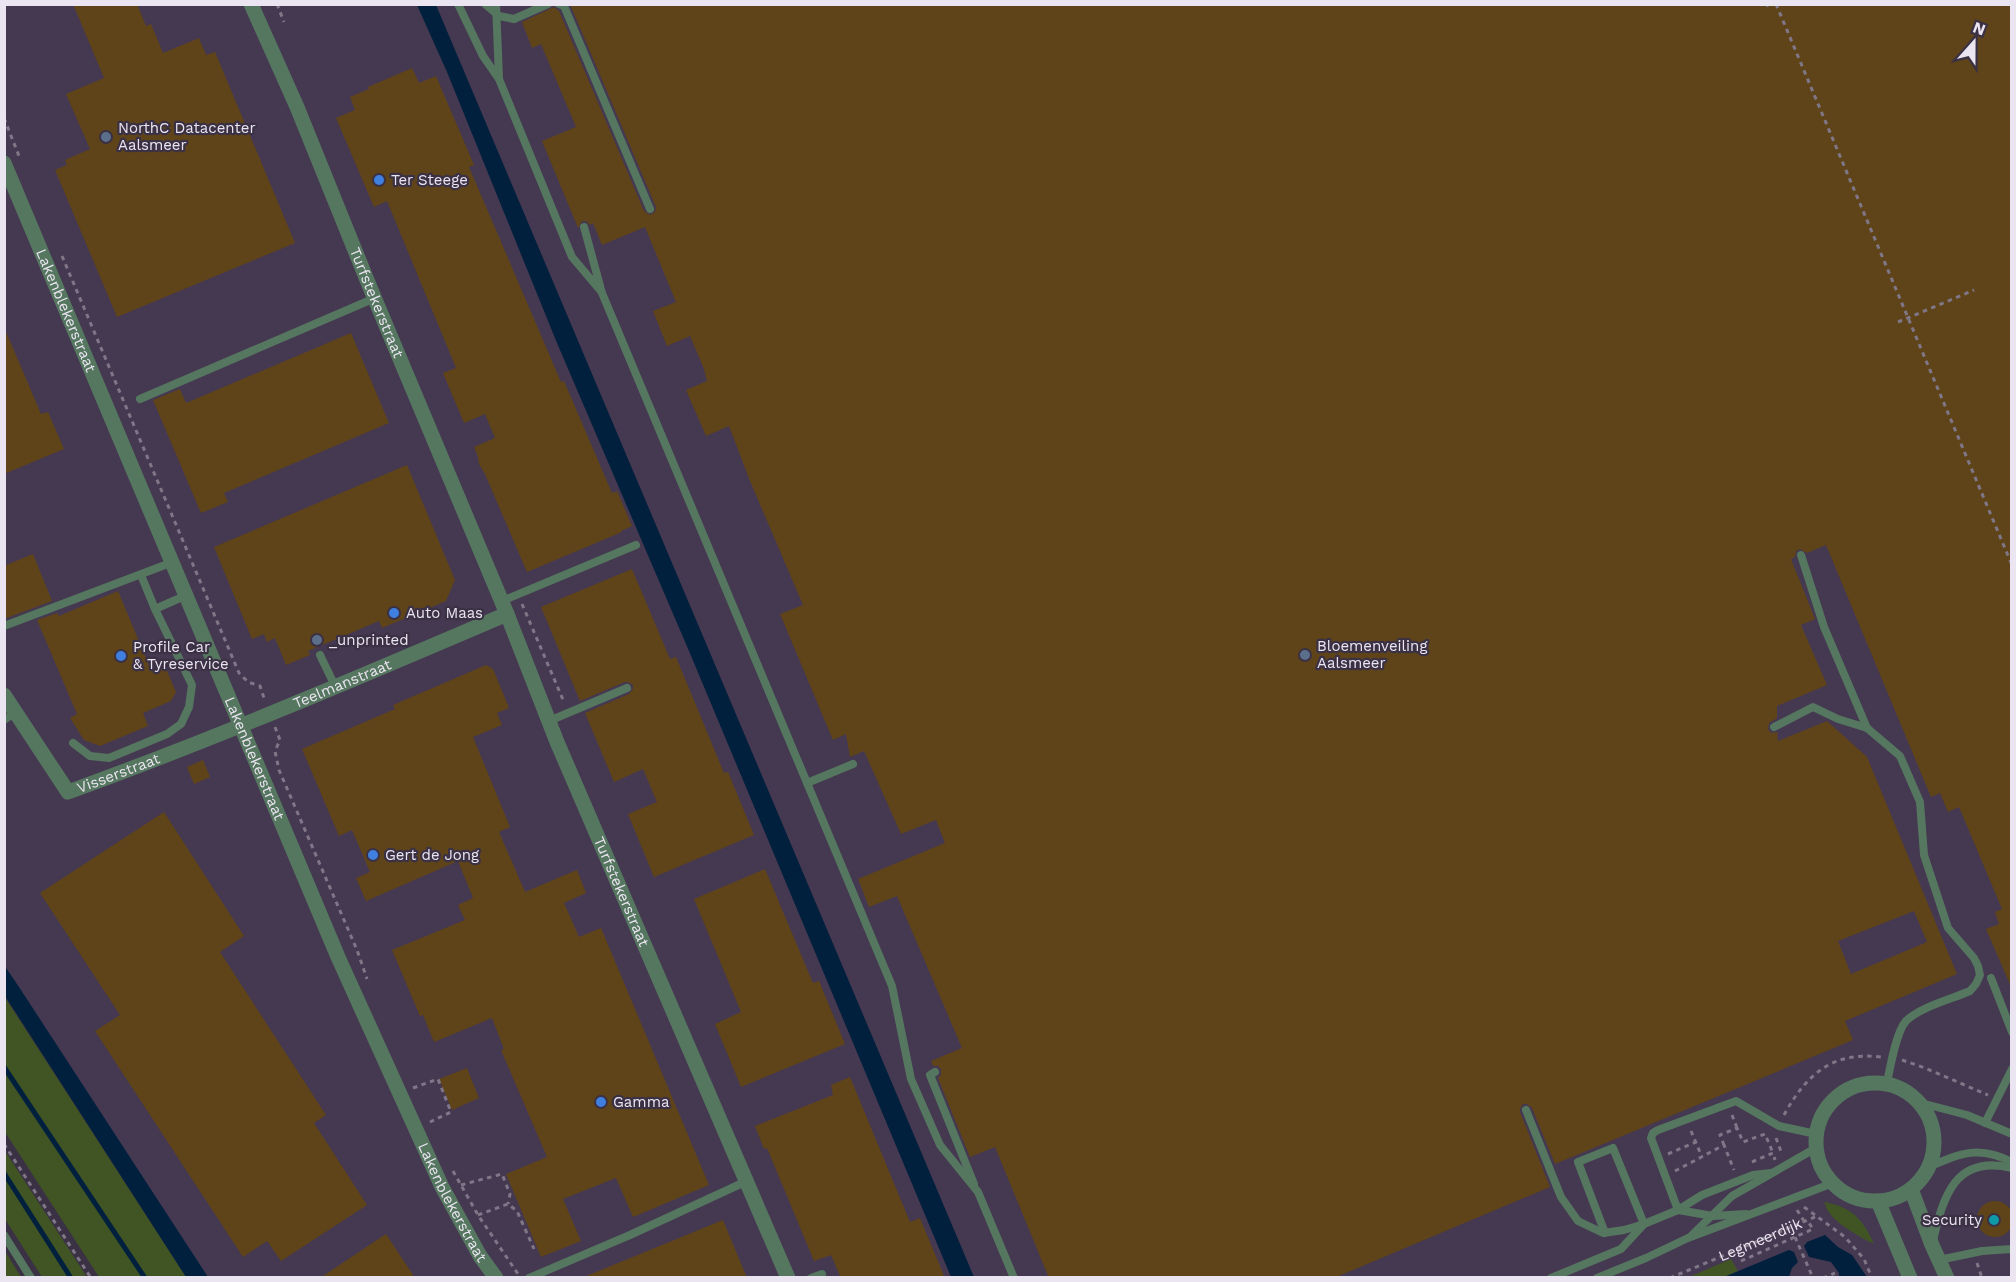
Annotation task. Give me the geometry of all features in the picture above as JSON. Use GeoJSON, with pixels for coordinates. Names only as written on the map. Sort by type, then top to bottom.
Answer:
{"type":"FeatureCollection","features":[{"type":"Feature","properties":{"kind":"street","name":"Turfstekerstraat"},"geometry":{"type":"LineString","coordinates":[[251,4],[297,107],[548,718],[788,1278]]}},
{"type":"Feature","properties":{"kind":"street","name":"Lakenblekerstraat"},"geometry":{"type":"LineString","coordinates":[[4,164],[242,724],[338,957],[442,1187],[480,1256],[496,1278]]}},
{"type":"Feature","properties":{"kind":"street","name":"Teelmanstraat"},"geometry":{"type":"LineString","coordinates":[[242,724],[336,688],[504,607]]}},
{"type":"Feature","properties":{"kind":"street","name":"Visserstraat"},"geometry":{"type":"LineString","coordinates":[[4,695],[10,716],[68,792],[242,724]]}},
{"type":"Feature","properties":{"kind":"street"},"geometry":{"type":"LineString","coordinates":[[1871,1082],[1887,1083],[1909,1093],[1921,1103],[1932,1123],[1935,1145],[1929,1167],[1922,1179],[1911,1189],[1896,1197],[1878,1201],[1854,1197],[1833,1184],[1822,1167],[1816,1141],[1825,1111],[1841,1093],[1871,1082]]}},
{"type":"Feature","properties":{"kind":"street"},"geometry":{"type":"LineString","coordinates":[[1911,1189],[1947,1278]]}},
{"type":"Feature","properties":{"kind":"street"},"geometry":{"type":"LineString","coordinates":[[1878,1201],[1910,1278]]}},
{"type":"Feature","properties":{"kind":"lane"},"geometry":{"type":"LineString","coordinates":[[458,4],[483,56],[499,79],[572,257],[602,293]]}},
{"type":"Feature","properties":{"kind":"lane"},"geometry":{"type":"LineString","coordinates":[[485,4],[499,16],[514,19],[548,4]]}},
{"type":"Feature","properties":{"kind":"lane"},"geometry":{"type":"LineString","coordinates":[[496,4],[499,79]]}},
{"type":"Feature","properties":{"kind":"lane"},"geometry":{"type":"LineString","coordinates":[[560,4],[564,6],[650,209]]}},
{"type":"Feature","properties":{"kind":"lane"},"geometry":{"type":"LineString","coordinates":[[584,227],[602,293],[892,986],[911,1078],[940,1145],[978,1192]]}},
{"type":"Feature","properties":{"kind":"lane"},"geometry":{"type":"LineString","coordinates":[[140,399],[375,298]]}},
{"type":"Feature","properties":{"kind":"lane"},"geometry":{"type":"LineString","coordinates":[[504,607],[518,594],[636,545]]}},
{"type":"Feature","properties":{"kind":"lane"},"geometry":{"type":"LineString","coordinates":[[1801,555],[1824,627],[1867,728]]}},
{"type":"Feature","properties":{"kind":"lane"},"geometry":{"type":"LineString","coordinates":[[4,626],[172,562]]}},
{"type":"Feature","properties":{"kind":"lane"},"geometry":{"type":"LineString","coordinates":[[73,743],[90,756],[109,758],[167,734],[181,724],[189,707],[192,685],[141,575]]}},
{"type":"Feature","properties":{"kind":"lane"},"geometry":{"type":"LineString","coordinates":[[155,609],[187,595]]}},
{"type":"Feature","properties":{"kind":"lane"},"geometry":{"type":"LineString","coordinates":[[320,655],[336,688]]}},
{"type":"Feature","properties":{"kind":"lane"},"geometry":{"type":"LineString","coordinates":[[548,718],[627,688]]}},
{"type":"Feature","properties":{"kind":"lane"},"geometry":{"type":"LineString","coordinates":[[1774,727],[1813,707],[1838,719],[1867,728],[1900,756],[1920,802],[1924,855],[1948,928],[1974,958],[1980,975],[1970,991],[1915,1014],[1905,1023],[1891,1058],[1887,1083]]}},
{"type":"Feature","properties":{"kind":"lane"},"geometry":{"type":"LineString","coordinates":[[135,747],[142,765]]}},
{"type":"Feature","properties":{"kind":"lane"},"geometry":{"type":"LineString","coordinates":[[807,783],[853,764]]}},
{"type":"Feature","properties":{"kind":"lane"},"geometry":{"type":"LineString","coordinates":[[1991,978],[2012,1032]]}},
{"type":"Feature","properties":{"kind":"lane"},"geometry":{"type":"LineString","coordinates":[[1985,1123],[2012,1069]]}},
{"type":"Feature","properties":{"kind":"lane"},"geometry":{"type":"LineString","coordinates":[[935,1072],[930,1075],[1014,1278]]}},
{"type":"Feature","properties":{"kind":"lane"},"geometry":{"type":"LineString","coordinates":[[1678,1210],[1651,1138],[1653,1133],[1736,1101],[1779,1126],[1816,1141],[1786,1166],[1732,1196],[1688,1238]]}},
{"type":"Feature","properties":{"kind":"lane"},"geometry":{"type":"LineString","coordinates":[[1921,1103],[1956,1112],[2012,1134]]}},
{"type":"Feature","properties":{"kind":"lane"},"geometry":{"type":"LineString","coordinates":[[1526,1110],[1561,1197],[1578,1221],[1605,1233],[1644,1224],[1678,1210],[1702,1195],[1753,1175],[1772,1173]]}},
{"type":"Feature","properties":{"kind":"lane"},"geometry":{"type":"LineString","coordinates":[[1605,1233],[1578,1162],[1613,1148],[1644,1224]]}},
{"type":"Feature","properties":{"kind":"lane"},"geometry":{"type":"LineString","coordinates":[[1929,1167],[1954,1156],[1981,1151],[2012,1162]]}},
{"type":"Feature","properties":{"kind":"lane"},"geometry":{"type":"LineString","coordinates":[[1932,1245],[1939,1212],[1947,1192],[1958,1178],[1972,1168],[1986,1165],[2012,1168]]}},
{"type":"Feature","properties":{"kind":"lane"},"geometry":{"type":"LineString","coordinates":[[529,1278],[747,1181]]}},
{"type":"Feature","properties":{"kind":"lane"},"geometry":{"type":"LineString","coordinates":[[1597,1278],[1688,1238],[1833,1184]]}},
{"type":"Feature","properties":{"kind":"lane"},"geometry":{"type":"LineString","coordinates":[[1678,1210],[1713,1216],[1756,1214]]}},
{"type":"Feature","properties":{"kind":"lane"},"geometry":{"type":"LineString","coordinates":[[1551,1278],[1621,1249],[1644,1224]]}},
{"type":"Feature","properties":{"kind":"lane"},"geometry":{"type":"LineString","coordinates":[[4,1235],[31,1278]]}},
{"type":"Feature","properties":{"kind":"lane"},"geometry":{"type":"LineString","coordinates":[[1939,1260],[1982,1251],[2012,1249]]}},
{"type":"Feature","properties":{"kind":"lane"},"geometry":{"type":"LineString","coordinates":[[811,1278],[822,1274]]}},
{"type":"Feature","properties":{"kind":"path"},"geometry":{"type":"LineString","coordinates":[[277,4],[284,22]]}},
{"type":"Feature","properties":{"kind":"path"},"geometry":{"type":"LineString","coordinates":[[1776,4],[2012,565]]}},
{"type":"Feature","properties":{"kind":"path"},"geometry":{"type":"LineString","coordinates":[[4,118],[19,158]]}},
{"type":"Feature","properties":{"kind":"path"},"geometry":{"type":"LineString","coordinates":[[58,248],[239,673],[248,682],[260,687],[280,740],[275,751],[279,770],[357,950],[369,986]]}},
{"type":"Feature","properties":{"kind":"path"},"geometry":{"type":"LineString","coordinates":[[1898,322],[1974,290]]}},
{"type":"Feature","properties":{"kind":"path"},"geometry":{"type":"LineString","coordinates":[[518,594],[566,706],[548,718]]}},
{"type":"Feature","properties":{"kind":"path"},"geometry":{"type":"LineString","coordinates":[[1786,1166],[1776,1137],[1779,1126],[1802,1086],[1812,1075],[1828,1065],[1846,1059],[1869,1055],[1891,1058],[1925,1068],[1998,1099]]}},
{"type":"Feature","properties":{"kind":"path"},"geometry":{"type":"LineString","coordinates":[[409,1079],[417,1096]]}},
{"type":"Feature","properties":{"kind":"path"},"geometry":{"type":"LineString","coordinates":[[413,1088],[438,1079],[451,1112],[429,1122],[433,1131]]}},
{"type":"Feature","properties":{"kind":"path"},"geometry":{"type":"LineString","coordinates":[[1687,1119],[1702,1157]]}},
{"type":"Feature","properties":{"kind":"path"},"geometry":{"type":"LineString","coordinates":[[1724,1145],[1720,1136],[1737,1128],[1743,1142],[1765,1134],[1773,1154]]}},
{"type":"Feature","properties":{"kind":"path"},"geometry":{"type":"LineString","coordinates":[[1658,1158],[1696,1142]]}},
{"type":"Feature","properties":{"kind":"path"},"geometry":{"type":"LineString","coordinates":[[4,1144],[91,1278]]}},
{"type":"Feature","properties":{"kind":"path"},"geometry":{"type":"LineString","coordinates":[[452,1168],[478,1215],[520,1278]]}},
{"type":"Feature","properties":{"kind":"path"},"geometry":{"type":"LineString","coordinates":[[461,1185],[502,1174],[510,1194],[508,1204]]}},
{"type":"Feature","properties":{"kind":"path"},"geometry":{"type":"LineString","coordinates":[[1799,1196],[1804,1209],[1845,1237],[1864,1259],[1872,1278]]}},
{"type":"Feature","properties":{"kind":"path"},"geometry":{"type":"LineString","coordinates":[[478,1215],[508,1204]]}},
{"type":"Feature","properties":{"kind":"path"},"geometry":{"type":"LineString","coordinates":[[508,1204],[517,1211],[534,1249]]}},
{"type":"Feature","properties":{"kind":"path","name":"Legmeerdijk"},"geometry":{"type":"LineString","coordinates":[[1670,1278],[1817,1216]]}},
{"type":"Feature","properties":{"kind":"path"},"geometry":{"type":"LineString","coordinates":[[1742,1261],[1813,1229],[1807,1220]]}},
{"type":"Feature","properties":{"kind":"path"},"geometry":{"type":"LineString","coordinates":[[1795,1237],[1813,1278]]}},
{"type":"Feature","properties":{"kind":"path"},"geometry":{"type":"LineString","coordinates":[[1823,1278],[1834,1273]]}},
{"type":"Feature","properties":{"kind":"shaded area"},"geometry":{"type":"Polygon","coordinates":[[[4,5],[2011,5],[2011,1277],[205,1277],[5,973],[4,5]]]}},
{"type":"Feature","properties":{"kind":"green space"},"geometry":{"type":"Polygon","coordinates":[[[4,996],[186,1277],[99,1277],[5,1132],[4,996]]]}},
{"type":"Feature","properties":{"kind":"green space"},"geometry":{"type":"Polygon","coordinates":[[[4,1151],[87,1277],[42,1277],[5,1219],[4,1151]]]}},
{"type":"Feature","properties":{"kind":"green space"},"geometry":{"type":"Polygon","coordinates":[[[1824,1202],[1842,1207],[1861,1221],[1874,1244],[1831,1216],[1824,1202]]]}},
{"type":"Feature","properties":{"kind":"green space"},"geometry":{"type":"Polygon","coordinates":[[[5,1251],[21,1277],[5,1277],[5,1251]]]}},
{"type":"Feature","properties":{"kind":"green space"},"geometry":{"type":"Polygon","coordinates":[[[1731,1259],[1738,1271],[1724,1277],[1689,1277],[1731,1259]]]}},
{"type":"Feature","properties":{"kind":"water"},"geometry":{"type":"Polygon","coordinates":[[[417,5],[436,5],[974,1277],[951,1277],[417,5]]]}},
{"type":"Feature","properties":{"kind":"water"},"geometry":{"type":"Polygon","coordinates":[[[4,965],[208,1277],[186,1277],[5,996],[4,965]]]}},
{"type":"Feature","properties":{"kind":"water"},"geometry":{"type":"Polygon","coordinates":[[[1825,1235],[1838,1247],[1852,1255],[1867,1277],[1839,1277],[1839,1273],[1831,1262],[1809,1257],[1804,1246],[1807,1242],[1825,1235]]]}},
{"type":"Feature","properties":{"kind":"water"},"geometry":{"type":"Polygon","coordinates":[[[1789,1250],[1794,1252],[1798,1262],[1792,1268],[1789,1277],[1724,1277],[1789,1250]]]}},
{"type":"Feature","properties":{"kind":"building"},"geometry":{"type":"Polygon","coordinates":[[[73,4],[137,4],[146,26],[151,24],[163,53],[199,38],[206,55],[215,52],[295,243],[117,317],[55,170],[67,165],[65,160],[90,149],[66,94],[104,78],[73,4]]]}},
{"type":"Feature","properties":{"kind":"building","name":"Bloemenveiling Aalsmeer"},"geometry":{"type":"Polygon","coordinates":[[[570,4],[2012,4],[2012,989],[1986,929],[1999,924],[1995,912],[2002,909],[1959,807],[1948,812],[1940,793],[1931,797],[1826,545],[1807,553],[1800,549],[1791,559],[1815,619],[1801,625],[1827,685],[1777,706],[1777,718],[1769,723],[1768,729],[1771,733],[1777,732],[1778,741],[1827,721],[1867,757],[1957,974],[1845,1021],[1853,1040],[1555,1164],[1532,1108],[1523,1104],[1520,1112],[1550,1187],[1334,1278],[1049,1278],[995,1147],[970,1157],[938,1078],[941,1075],[941,1069],[933,1066],[931,1061],[962,1048],[897,896],[869,907],[858,879],[945,843],[936,820],[901,834],[864,751],[850,757],[846,734],[833,740],[780,614],[803,605],[729,426],[706,436],[686,390],[707,381],[704,369],[690,336],[667,346],[653,311],[676,302],[645,227],[602,245],[593,223],[590,225],[582,221],[578,228],[542,141],[576,127],[541,44],[532,48],[522,22],[554,7],[559,11],[644,211],[650,215],[655,212],[656,207],[570,4]],[[1914,911],[1838,941],[1851,974],[1927,942],[1914,911]]]}},
{"type":"Feature","properties":{"kind":"building"},"geometry":{"type":"Polygon","coordinates":[[[412,68],[419,83],[436,76],[474,165],[469,167],[561,382],[564,381],[612,493],[617,491],[632,526],[527,572],[479,464],[474,447],[495,438],[485,414],[464,423],[443,373],[456,368],[387,201],[374,207],[336,118],[355,110],[350,97],[412,68]]]}},
{"type":"Feature","properties":{"kind":"building"},"geometry":{"type":"Polygon","coordinates":[[[4,327],[41,414],[48,412],[64,449],[4,474],[4,327]]]}},
{"type":"Feature","properties":{"kind":"building"},"geometry":{"type":"Polygon","coordinates":[[[351,333],[389,423],[224,493],[228,502],[201,513],[153,400],[180,389],[186,403],[351,333]]]}},
{"type":"Feature","properties":{"kind":"building"},"geometry":{"type":"Polygon","coordinates":[[[407,465],[455,580],[446,601],[382,628],[379,621],[308,651],[310,655],[286,665],[275,638],[267,642],[264,634],[252,639],[214,547],[407,465]]]}},
{"type":"Feature","properties":{"kind":"building"},"geometry":{"type":"Polygon","coordinates":[[[33,554],[52,601],[4,619],[4,566],[33,554]]]}},
{"type":"Feature","properties":{"kind":"building"},"geometry":{"type":"Polygon","coordinates":[[[632,569],[670,659],[676,657],[724,773],[728,772],[754,835],[654,877],[628,814],[657,802],[643,769],[614,782],[585,713],[629,694],[633,685],[625,682],[580,701],[541,607],[632,569]]]}},
{"type":"Feature","properties":{"kind":"building"},"geometry":{"type":"Polygon","coordinates":[[[118,591],[151,670],[158,667],[167,671],[176,692],[171,701],[143,713],[148,726],[100,746],[84,740],[70,718],[77,714],[37,620],[57,613],[59,616],[118,591]]]}},
{"type":"Feature","properties":{"kind":"building"},"geometry":{"type":"Polygon","coordinates":[[[486,665],[493,669],[509,708],[497,713],[502,725],[473,737],[510,827],[499,832],[525,892],[577,870],[586,893],[564,903],[579,937],[601,928],[709,1185],[633,1217],[616,1178],[563,1199],[581,1241],[541,1257],[506,1174],[547,1157],[501,1050],[504,1049],[492,1018],[434,1042],[423,1015],[420,1016],[392,950],[465,920],[458,905],[473,898],[458,861],[366,901],[356,878],[370,872],[352,830],[339,836],[302,749],[395,709],[393,705],[486,665]]]}},
{"type":"Feature","properties":{"kind":"building"},"geometry":{"type":"Polygon","coordinates":[[[203,760],[210,777],[194,784],[187,767],[203,760]]]}},
{"type":"Feature","properties":{"kind":"building"},"geometry":{"type":"Polygon","coordinates":[[[164,812],[244,936],[220,952],[326,1115],[314,1123],[367,1205],[281,1261],[267,1241],[243,1257],[95,1031],[120,1015],[40,893],[164,812]]]}},
{"type":"Feature","properties":{"kind":"building"},"geometry":{"type":"Polygon","coordinates":[[[765,869],[813,983],[819,981],[845,1044],[741,1087],[715,1024],[741,1012],[694,899],[765,869]]]}},
{"type":"Feature","properties":{"kind":"building"},"geometry":{"type":"Polygon","coordinates":[[[467,1068],[479,1098],[452,1110],[439,1079],[467,1068]]]}},
{"type":"Feature","properties":{"kind":"building"},"geometry":{"type":"Polygon","coordinates":[[[850,1077],[910,1222],[920,1218],[945,1278],[841,1278],[831,1255],[814,1261],[767,1148],[764,1149],[755,1126],[833,1095],[831,1085],[850,1077]]]}},
{"type":"Feature","properties":{"kind":"building","name":"Security"},"geometry":{"type":"Polygon","coordinates":[[[1995,1201],[2008,1206],[2013,1219],[2008,1232],[1995,1237],[1982,1232],[1977,1219],[1982,1206],[1995,1201]]]}},
{"type":"Feature","properties":{"kind":"building"},"geometry":{"type":"Polygon","coordinates":[[[723,1220],[747,1278],[584,1277],[723,1220]]]}},
{"type":"Feature","properties":{"kind":"building"},"geometry":{"type":"Polygon","coordinates":[[[386,1234],[415,1278],[320,1278],[386,1234]]]}},
{"type":"Feature","properties":{"kind":"waterway"},"geometry":{"type":"LineString","coordinates":[[4,1067],[145,1278]]}},
{"type":"Feature","properties":{"kind":"waterway"},"geometry":{"type":"LineString","coordinates":[[4,1173],[71,1278]]}},
{"type":"Feature","properties":{"kind":"place","name":"NorthC Datacenter Aalsmeer"},"geometry":{"type":"Point","coordinates":[106,137]}},
{"type":"Feature","properties":{"kind":"place","name":"Ter Steege"},"geometry":{"type":"Point","coordinates":[379,180]}},
{"type":"Feature","properties":{"kind":"place","name":"Auto Maas"},"geometry":{"type":"Point","coordinates":[394,613]}},
{"type":"Feature","properties":{"kind":"place","name":"_unprinted"},"geometry":{"type":"Point","coordinates":[317,640]}},
{"type":"Feature","properties":{"kind":"place","name":"Bloemenveiling Aalsmeer"},"geometry":{"type":"Point","coordinates":[1305,655]}},
{"type":"Feature","properties":{"kind":"place","name":"Profile Car & Tyreservice"},"geometry":{"type":"Point","coordinates":[121,656]}},
{"type":"Feature","properties":{"kind":"place","name":"Gert de Jong"},"geometry":{"type":"Point","coordinates":[373,855]}},
{"type":"Feature","properties":{"kind":"place","name":"Gamma"},"geometry":{"type":"Point","coordinates":[601,1102]}},
{"type":"Feature","properties":{"kind":"place","name":"Security"},"geometry":{"type":"Point","coordinates":[1994,1220]}}]}
